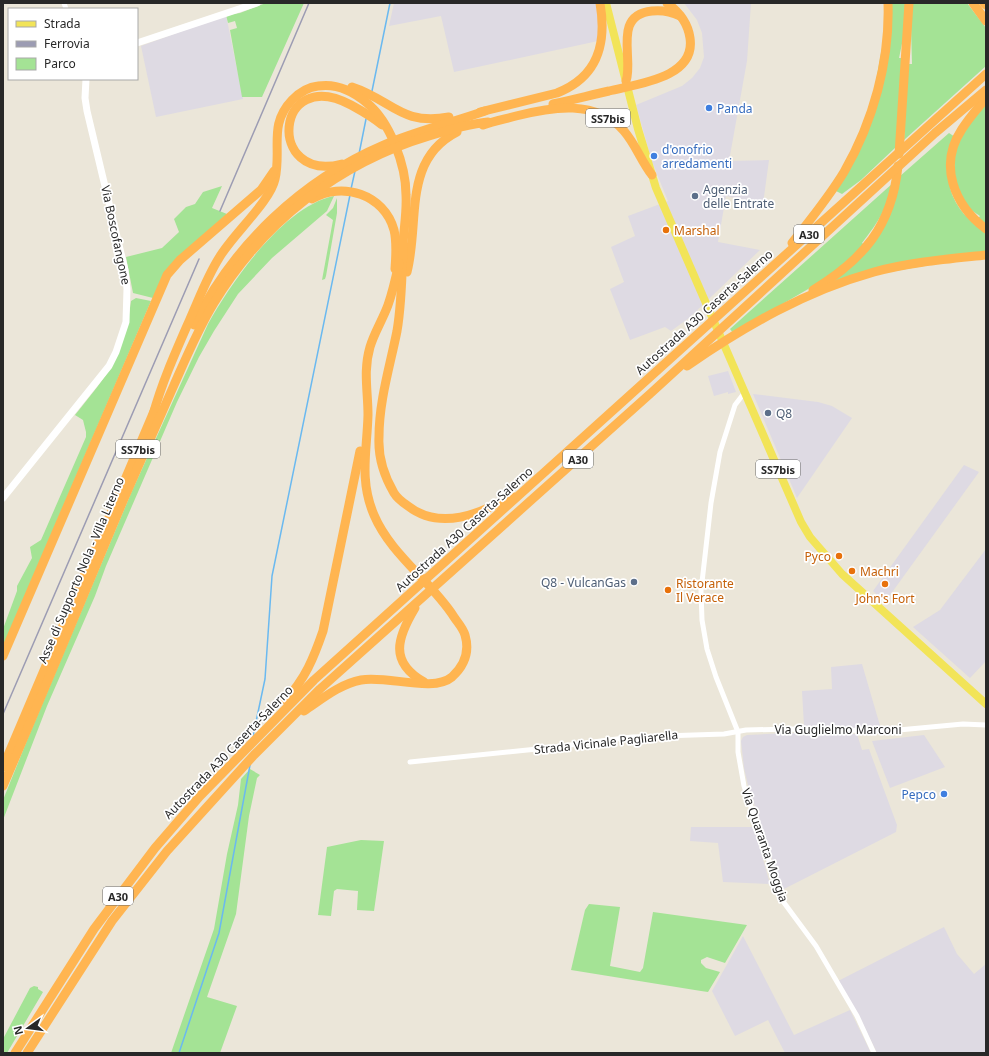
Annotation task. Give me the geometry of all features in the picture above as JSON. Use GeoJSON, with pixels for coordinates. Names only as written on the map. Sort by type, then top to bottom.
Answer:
{"type":"FeatureCollection","features":[{"type":"Feature","properties":{"kind":"highway","name":"SS7bis"},"geometry":{"type":"LineString","coordinates":[[435,127],[485,111],[558,93],[568,89],[582,79],[595,62],[602,43],[603,18],[600,3]]}},
{"type":"Feature","properties":{"kind":"highway","name":"SS7bis"},"geometry":{"type":"LineString","coordinates":[[435,127],[642,83],[670,73],[686,59],[690,50],[690,35],[676,9],[667,3]]}},
{"type":"Feature","properties":{"kind":"highway"},"geometry":{"type":"LineString","coordinates":[[775,264],[834,188],[851,160],[863,133],[872,111],[883,65],[887,31],[888,3]]}},
{"type":"Feature","properties":{"kind":"highway"},"geometry":{"type":"LineString","coordinates":[[708,346],[736,334],[829,280],[856,259],[874,238],[888,212],[896,178],[909,3]]}},
{"type":"Feature","properties":{"kind":"highway"},"geometry":{"type":"LineString","coordinates":[[974,3],[986,16]]}},
{"type":"Feature","properties":{"kind":"highway"},"geometry":{"type":"LineString","coordinates":[[974,3],[986,21]]}},
{"type":"Feature","properties":{"kind":"highway","name":"SS7bis"},"geometry":{"type":"LineString","coordinates":[[626,81],[628,76],[626,42],[631,24],[641,15],[649,12],[667,12],[681,17]]}},
{"type":"Feature","properties":{"kind":"highway","name":"Autostrada A30 Caserta-Salerno"},"geometry":{"type":"LineString","coordinates":[[14,1053],[94,929],[155,848],[241,750],[270,720],[527,487],[697,336],[904,146],[986,74]]}},
{"type":"Feature","properties":{"kind":"highway"},"geometry":{"type":"LineString","coordinates":[[153,415],[168,369],[212,269],[227,245],[270,191],[276,178],[277,136],[281,117],[290,103],[300,94],[319,86],[354,90],[376,99],[406,115],[425,120],[485,111]]}},
{"type":"Feature","properties":{"kind":"highway"},"geometry":{"type":"LineString","coordinates":[[354,90],[371,112]]}},
{"type":"Feature","properties":{"kind":"highway","name":"Autostrada A30 Caserta-Salerno"},"geometry":{"type":"LineString","coordinates":[[27,1053],[82,966],[112,922],[167,850],[254,755],[320,689],[663,382],[708,346],[739,313],[986,90]]}},
{"type":"Feature","properties":{"kind":"highway"},"geometry":{"type":"LineString","coordinates":[[334,169],[312,164],[298,154],[290,141],[289,124],[294,111],[310,99],[317,97],[330,97],[371,112],[382,119],[396,141],[406,187],[403,244],[379,437],[380,457],[387,480],[396,496],[415,512],[429,518],[440,519],[464,516],[493,507],[527,487]]}},
{"type":"Feature","properties":{"kind":"highway"},"geometry":{"type":"LineString","coordinates":[[986,98],[961,130],[953,150],[950,167],[954,188],[960,203],[973,219],[986,229]]}},
{"type":"Feature","properties":{"kind":"highway","name":"SS7bis"},"geometry":{"type":"LineString","coordinates":[[536,111],[558,102]]}},
{"type":"Feature","properties":{"kind":"highway","name":"SS7bis"},"geometry":{"type":"LineString","coordinates":[[488,122],[536,111],[568,107],[579,108],[604,115],[624,130],[652,176]]}},
{"type":"Feature","properties":{"kind":"highway"},"geometry":{"type":"LineString","coordinates":[[283,726],[328,694],[355,682],[385,679],[427,684],[443,682],[451,678],[462,665],[467,650],[464,634],[441,598],[382,530],[370,504],[364,476],[368,405],[365,372],[370,346],[398,289],[411,250],[418,180],[425,161],[439,144],[448,137],[457,132],[488,122]]}},
{"type":"Feature","properties":{"kind":"highway","name":"Asse di Supporto Nola - Villa Literno"},"geometry":{"type":"LineString","coordinates":[[3,786],[142,456],[205,319],[227,283],[243,262],[288,214],[329,182],[366,161],[396,141],[488,122]]}},
{"type":"Feature","properties":{"kind":"highway","name":"Asse di Supporto Nola - Villa Literno"},"geometry":{"type":"LineString","coordinates":[[3,767],[153,415],[198,316],[221,278],[274,216],[334,169],[396,141],[435,127]]}},
{"type":"Feature","properties":{"kind":"highway"},"geometry":{"type":"LineString","coordinates":[[3,656],[168,275],[180,260],[261,190],[274,171],[277,159]]}},
{"type":"Feature","properties":{"kind":"highway"},"geometry":{"type":"LineString","coordinates":[[288,214],[314,198],[332,192],[349,191],[365,196],[378,203],[384,210],[394,230],[398,289]]}},
{"type":"Feature","properties":{"kind":"highway"},"geometry":{"type":"LineString","coordinates":[[786,306],[874,272],[931,260],[986,255]]}},
{"type":"Feature","properties":{"kind":"highway"},"geometry":{"type":"LineString","coordinates":[[365,452],[372,430],[382,410]]}},
{"type":"Feature","properties":{"kind":"highway"},"geometry":{"type":"LineString","coordinates":[[270,720],[305,675],[314,657],[323,631],[366,429]]}},
{"type":"Feature","properties":{"kind":"highway"},"geometry":{"type":"LineString","coordinates":[[421,599],[403,629],[399,646],[400,656],[408,671],[427,684]]}},
{"type":"Feature","properties":{"kind":"main road","name":"SS7bis"},"geometry":{"type":"LineString","coordinates":[[606,3],[652,176],[801,522],[810,537],[842,574],[986,704]]}},
{"type":"Feature","properties":{"kind":"street"},"geometry":{"type":"LineString","coordinates":[[138,42],[257,3]]}},
{"type":"Feature","properties":{"kind":"street","name":"Via Boscofangone"},"geometry":{"type":"LineString","coordinates":[[3,498],[101,378],[116,352],[126,322],[127,289],[125,270],[87,111],[85,98],[86,80]]}},
{"type":"Feature","properties":{"kind":"street"},"geometry":{"type":"LineString","coordinates":[[738,732],[716,677],[707,649],[702,620],[701,591],[711,503],[720,452],[735,405],[745,392]]}},
{"type":"Feature","properties":{"kind":"street","name":"Via Guglielmo Marconi"},"geometry":{"type":"LineString","coordinates":[[738,732],[790,729],[888,731],[963,724],[986,725]]}},
{"type":"Feature","properties":{"kind":"street","name":"Strada Vicinale Pagliarella"},"geometry":{"type":"LineString","coordinates":[[410,762],[547,748],[632,737],[738,732]]}},
{"type":"Feature","properties":{"kind":"street","name":"Via Quaranta Moggia"},"geometry":{"type":"LineString","coordinates":[[738,732],[738,752],[744,786],[782,900],[816,946],[856,1016],[874,1053]]}},
{"type":"Feature","properties":{"kind":"shaded area"},"geometry":{"type":"Polygon","coordinates":[[[394,3],[596,3],[600,30],[598,41],[454,72],[441,16],[389,26],[394,3]]]}},
{"type":"Feature","properties":{"kind":"shaded area"},"geometry":{"type":"Polygon","coordinates":[[[684,3],[751,3],[747,61],[729,161],[769,160],[763,204],[726,196],[718,242],[760,250],[689,318],[671,331],[665,327],[630,340],[610,289],[624,282],[611,247],[635,236],[628,216],[668,201],[652,162],[636,105],[682,86],[692,78],[700,68],[704,57],[702,33],[697,20],[684,3]]]}},
{"type":"Feature","properties":{"kind":"shaded area"},"geometry":{"type":"Polygon","coordinates":[[[226,15],[243,99],[156,117],[141,46],[226,15]]]}},
{"type":"Feature","properties":{"kind":"shaded area"},"geometry":{"type":"Polygon","coordinates":[[[728,371],[736,392],[728,394],[728,392],[714,396],[708,376],[728,371]]]}},
{"type":"Feature","properties":{"kind":"shaded area"},"geometry":{"type":"Polygon","coordinates":[[[753,394],[818,402],[832,406],[852,418],[797,498],[753,394]]]}},
{"type":"Feature","properties":{"kind":"shaded area"},"geometry":{"type":"Polygon","coordinates":[[[964,465],[979,472],[885,602],[873,591],[964,465]]]}},
{"type":"Feature","properties":{"kind":"shaded area"},"geometry":{"type":"Polygon","coordinates":[[[986,549],[986,661],[970,678],[913,627],[940,610],[986,549]]]}},
{"type":"Feature","properties":{"kind":"shaded area"},"geometry":{"type":"Polygon","coordinates":[[[862,664],[881,729],[804,726],[802,691],[832,689],[831,667],[862,664]]]}},
{"type":"Feature","properties":{"kind":"shaded area"},"geometry":{"type":"Polygon","coordinates":[[[787,733],[857,734],[862,750],[869,749],[897,825],[896,832],[782,890],[748,785],[744,768],[741,741],[743,737],[747,735],[787,733]]]}},
{"type":"Feature","properties":{"kind":"shaded area"},"geometry":{"type":"Polygon","coordinates":[[[924,735],[945,767],[890,788],[872,741],[924,735]]]}},
{"type":"Feature","properties":{"kind":"shaded area"},"geometry":{"type":"Polygon","coordinates":[[[691,827],[754,827],[770,884],[723,882],[718,843],[690,841],[691,827]]]}},
{"type":"Feature","properties":{"kind":"shaded area"},"geometry":{"type":"Polygon","coordinates":[[[944,927],[957,954],[974,974],[986,964],[986,1053],[877,1053],[858,1014],[838,981],[944,927]]]}},
{"type":"Feature","properties":{"kind":"shaded area"},"geometry":{"type":"Polygon","coordinates":[[[743,936],[794,1035],[850,1010],[871,1053],[785,1053],[768,1020],[735,1036],[712,991],[743,936]]]}},
{"type":"Feature","properties":{"kind":"green space"},"geometry":{"type":"Polygon","coordinates":[[[266,3],[304,3],[262,97],[242,97],[230,30],[237,28],[235,21],[228,23],[226,15],[240,13],[266,3]]]}},
{"type":"Feature","properties":{"kind":"green space"},"geometry":{"type":"Polygon","coordinates":[[[890,3],[907,3],[904,34],[899,58],[903,58],[896,147],[861,180],[842,194],[836,191],[867,131],[890,3]]]}},
{"type":"Feature","properties":{"kind":"green space"},"geometry":{"type":"Polygon","coordinates":[[[912,3],[967,3],[986,28],[986,66],[904,140],[908,64],[912,64],[912,3]]]}},
{"type":"Feature","properties":{"kind":"green space"},"geometry":{"type":"Polygon","coordinates":[[[986,100],[986,227],[977,220],[980,216],[965,206],[955,188],[954,157],[959,140],[986,100]]]}},
{"type":"Feature","properties":{"kind":"green space"},"geometry":{"type":"Polygon","coordinates":[[[949,133],[955,137],[950,188],[959,208],[968,218],[986,232],[986,255],[833,282],[866,253],[899,177],[949,133]]]}},
{"type":"Feature","properties":{"kind":"green space"},"geometry":{"type":"Polygon","coordinates":[[[893,183],[888,201],[881,215],[862,243],[865,245],[827,278],[733,333],[730,329],[893,183]]]}},
{"type":"Feature","properties":{"kind":"green space"},"geometry":{"type":"Polygon","coordinates":[[[222,186],[212,208],[227,214],[175,260],[153,298],[133,293],[126,257],[162,248],[179,232],[174,219],[186,207],[195,204],[203,192],[222,186]]]}},
{"type":"Feature","properties":{"kind":"green space"},"geometry":{"type":"Polygon","coordinates":[[[334,196],[327,211],[272,258],[238,294],[199,357],[177,402],[106,566],[95,596],[47,706],[3,820],[3,800],[28,738],[132,491],[208,324],[245,267],[278,230],[297,214],[315,203],[334,196]]]}},
{"type":"Feature","properties":{"kind":"green space"},"geometry":{"type":"Polygon","coordinates":[[[337,198],[337,213],[326,276],[325,279],[322,280],[333,220],[326,215],[333,208],[337,198]]]}},
{"type":"Feature","properties":{"kind":"green space"},"geometry":{"type":"Polygon","coordinates":[[[136,298],[151,301],[3,647],[3,629],[17,591],[17,586],[32,558],[30,547],[41,540],[86,437],[83,420],[75,415],[106,375],[113,363],[124,336],[131,301],[136,298]]]}},
{"type":"Feature","properties":{"kind":"green space"},"geometry":{"type":"Polygon","coordinates":[[[250,769],[260,775],[257,778],[249,816],[236,914],[207,997],[237,1006],[220,1053],[171,1053],[214,929],[227,854],[238,805],[241,779],[250,769]]]}},
{"type":"Feature","properties":{"kind":"green space"},"geometry":{"type":"Polygon","coordinates":[[[361,840],[384,841],[374,911],[357,910],[358,891],[337,889],[334,891],[331,916],[318,915],[327,847],[361,840]]]}},
{"type":"Feature","properties":{"kind":"green space"},"geometry":{"type":"Polygon","coordinates":[[[589,904],[620,907],[610,966],[640,972],[643,968],[653,912],[747,925],[725,963],[707,957],[701,960],[701,963],[706,968],[720,972],[708,992],[571,970],[585,910],[589,904]]]}},
{"type":"Feature","properties":{"kind":"green space"},"geometry":{"type":"Polygon","coordinates":[[[34,986],[38,987],[38,989],[43,992],[7,1053],[3,1053],[3,1039],[30,988],[34,986]]]}},
{"type":"Feature","properties":{"kind":"waterway"},"geometry":{"type":"LineString","coordinates":[[372,91],[390,3]]}},
{"type":"Feature","properties":{"kind":"waterway"},"geometry":{"type":"LineString","coordinates":[[359,154],[366,119]]}},
{"type":"Feature","properties":{"kind":"waterway"},"geometry":{"type":"LineString","coordinates":[[351,189],[355,171]]}},
{"type":"Feature","properties":{"kind":"waterway"},"geometry":{"type":"LineString","coordinates":[[253,736],[265,679],[272,576],[350,195]]}},
{"type":"Feature","properties":{"kind":"waterway"},"geometry":{"type":"LineString","coordinates":[[179,1053],[219,933],[250,765]]}},
{"type":"Feature","properties":{"kind":"railway"},"geometry":{"type":"LineString","coordinates":[[220,211],[309,3]]}},
{"type":"Feature","properties":{"kind":"railway"},"geometry":{"type":"LineString","coordinates":[[3,714],[199,259]]}},
{"type":"Feature","properties":{"kind":"place","name":"Panda"},"geometry":{"type":"Point","coordinates":[709,108]}},
{"type":"Feature","properties":{"kind":"place","name":"d'onofrio arredamenti"},"geometry":{"type":"Point","coordinates":[654,156]}},
{"type":"Feature","properties":{"kind":"place","name":"Agenzia delle Entrate"},"geometry":{"type":"Point","coordinates":[695,196]}},
{"type":"Feature","properties":{"kind":"place","name":"Marshal"},"geometry":{"type":"Point","coordinates":[666,230]}},
{"type":"Feature","properties":{"kind":"place","name":"Q8"},"geometry":{"type":"Point","coordinates":[768,413]}},
{"type":"Feature","properties":{"kind":"place","name":"Pyco"},"geometry":{"type":"Point","coordinates":[839,556]}},
{"type":"Feature","properties":{"kind":"place","name":"Machri"},"geometry":{"type":"Point","coordinates":[852,571]}},
{"type":"Feature","properties":{"kind":"place","name":"Q8 - VulcanGas"},"geometry":{"type":"Point","coordinates":[634,582]}},
{"type":"Feature","properties":{"kind":"place","name":"John's Fort"},"geometry":{"type":"Point","coordinates":[885,584]}},
{"type":"Feature","properties":{"kind":"place","name":"Ristorante Il Verace"},"geometry":{"type":"Point","coordinates":[668,590]}},
{"type":"Feature","properties":{"kind":"place","name":"Pepco"},"geometry":{"type":"Point","coordinates":[944,794]}}]}
